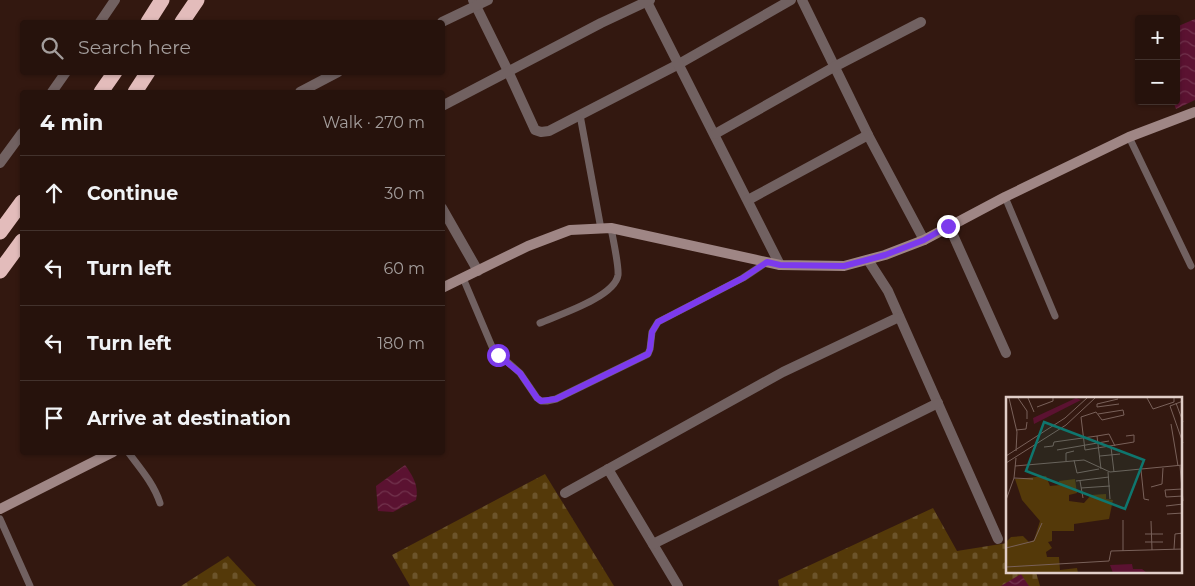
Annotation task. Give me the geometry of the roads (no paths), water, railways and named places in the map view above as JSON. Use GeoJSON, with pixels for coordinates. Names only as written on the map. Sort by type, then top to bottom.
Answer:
{"type":"FeatureCollection","features":[{"type":"Feature","properties":{"kind":"highway"},"geometry":{"type":"LineString","coordinates":[[149,20],[162,0]]}},
{"type":"Feature","properties":{"kind":"highway"},"geometry":{"type":"LineString","coordinates":[[183,20],[197,0]]}},
{"type":"Feature","properties":{"kind":"highway"},"geometry":{"type":"LineString","coordinates":[[102,90],[113,75]]}},
{"type":"Feature","properties":{"kind":"highway"},"geometry":{"type":"LineString","coordinates":[[136,90],[146,75]]}},
{"type":"Feature","properties":{"kind":"highway"},"geometry":{"type":"LineString","coordinates":[[0,232],[20,205]]}},
{"type":"Feature","properties":{"kind":"highway"},"geometry":{"type":"LineString","coordinates":[[0,271],[20,245]]}},
{"type":"Feature","properties":{"kind":"street"},"geometry":{"type":"LineString","coordinates":[[101,20],[115,0]]}},
{"type":"Feature","properties":{"kind":"street"},"geometry":{"type":"LineString","coordinates":[[445,20],[474,3],[488,0]]}},
{"type":"Feature","properties":{"kind":"street"},"geometry":{"type":"LineString","coordinates":[[474,3],[535,130],[541,132],[549,131],[677,65],[791,0]]}},
{"type":"Feature","properties":{"kind":"street"},"geometry":{"type":"LineString","coordinates":[[802,0],[868,136],[924,240]]}},
{"type":"Feature","properties":{"kind":"street"},"geometry":{"type":"LineString","coordinates":[[445,104],[601,23],[648,1],[677,65],[715,134],[780,265]]}},
{"type":"Feature","properties":{"kind":"street"},"geometry":{"type":"LineString","coordinates":[[715,134],[834,67],[921,22]]}},
{"type":"Feature","properties":{"kind":"street"},"geometry":{"type":"LineString","coordinates":[[53,90],[64,75]]}},
{"type":"Feature","properties":{"kind":"street"},"geometry":{"type":"LineString","coordinates":[[304,90],[332,75]]}},
{"type":"Feature","properties":{"kind":"street"},"geometry":{"type":"LineString","coordinates":[[445,287],[528,246],[570,230],[606,229],[780,265],[844,266],[885,255],[924,240],[1005,197],[1129,137],[1195,112]]}},
{"type":"Feature","properties":{"kind":"street"},"geometry":{"type":"LineString","coordinates":[[0,163],[20,136]]}},
{"type":"Feature","properties":{"kind":"street"},"geometry":{"type":"LineString","coordinates":[[748,200],[868,136]]}},
{"type":"Feature","properties":{"kind":"street"},"geometry":{"type":"LineString","coordinates":[[445,213],[478,271]]}},
{"type":"Feature","properties":{"kind":"street"},"geometry":{"type":"LineString","coordinates":[[948,226],[1006,353]]}},
{"type":"Feature","properties":{"kind":"street"},"geometry":{"type":"LineString","coordinates":[[868,260],[888,291],[998,539]]}},
{"type":"Feature","properties":{"kind":"street"},"geometry":{"type":"LineString","coordinates":[[565,493],[783,372],[900,317]]}},
{"type":"Feature","properties":{"kind":"street"},"geometry":{"type":"LineString","coordinates":[[653,544],[938,403]]}},
{"type":"Feature","properties":{"kind":"street"},"geometry":{"type":"LineString","coordinates":[[0,509],[107,455]]}},
{"type":"Feature","properties":{"kind":"street"},"geometry":{"type":"LineString","coordinates":[[608,469],[678,586]]}},
{"type":"Feature","properties":{"kind":"lane"},"geometry":{"type":"LineString","coordinates":[[540,323],[599,297],[612,288],[618,276],[580,115]]}},
{"type":"Feature","properties":{"kind":"lane"},"geometry":{"type":"LineString","coordinates":[[1129,137],[1191,266]]}},
{"type":"Feature","properties":{"kind":"lane"},"geometry":{"type":"LineString","coordinates":[[1005,197],[1055,316]]}},
{"type":"Feature","properties":{"kind":"lane"},"geometry":{"type":"LineString","coordinates":[[463,278],[493,349],[520,373],[537,398],[541,401],[547,401],[556,399],[648,354],[652,332],[658,322],[743,278],[767,262]]}},
{"type":"Feature","properties":{"kind":"lane"},"geometry":{"type":"LineString","coordinates":[[130,455],[146,476],[160,503]]}},
{"type":"Feature","properties":{"kind":"lane"},"geometry":{"type":"LineString","coordinates":[[0,519],[30,586]]}},
{"type":"Feature","properties":{"kind":"water"},"geometry":{"type":"Polygon","coordinates":[[[1195,19],[1195,100],[1176,109],[1174,105],[1180,105],[1180,25],[1195,19]]]}},
{"type":"Feature","properties":{"kind":"water"},"geometry":{"type":"Polygon","coordinates":[[[405,465],[415,481],[417,490],[416,500],[393,512],[378,511],[376,486],[405,465]]]}},
{"type":"Feature","properties":{"kind":"water"},"geometry":{"type":"Polygon","coordinates":[[[1021,574],[1029,586],[1001,586],[1021,574]]]}}]}
